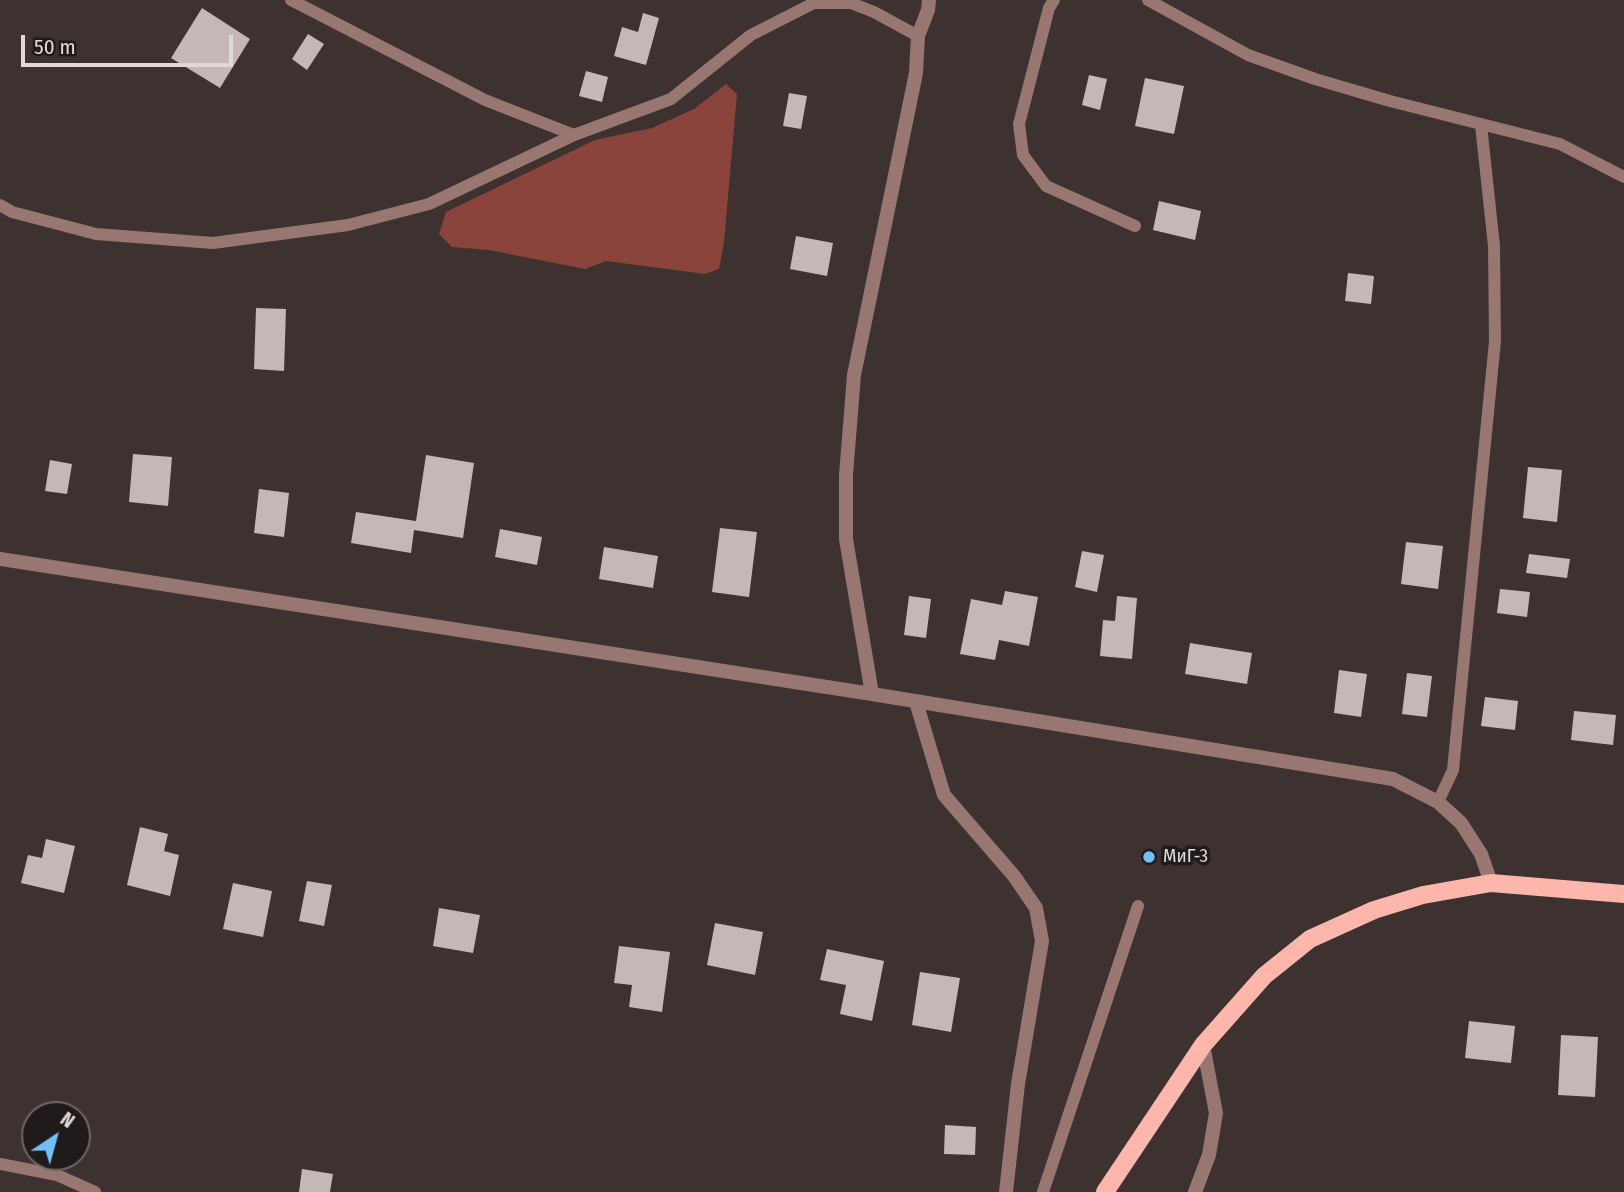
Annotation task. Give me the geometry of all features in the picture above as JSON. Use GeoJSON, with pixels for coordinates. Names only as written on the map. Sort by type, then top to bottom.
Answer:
{"type":"FeatureCollection","features":[{"type":"Feature","properties":{"kind":"main road"},"geometry":{"type":"LineString","coordinates":[[1105,1192],[1203,1045],[1264,976],[1310,939],[1374,910],[1423,895],[1490,883],[1624,894]]}},
{"type":"Feature","properties":{"kind":"street"},"geometry":{"type":"LineString","coordinates":[[872,694],[846,539],[846,475],[854,375],[916,73],[918,36],[929,0]]}},
{"type":"Feature","properties":{"kind":"street"},"geometry":{"type":"LineString","coordinates":[[0,559],[872,694],[1393,779],[1438,802],[1461,823],[1481,854],[1490,883]]}},
{"type":"Feature","properties":{"kind":"street"},"geometry":{"type":"LineString","coordinates":[[916,702],[944,795],[1014,876],[1035,908],[1042,941],[1018,1084],[1006,1192]]}},
{"type":"Feature","properties":{"kind":"street"},"geometry":{"type":"LineString","coordinates":[[1195,1192],[1209,1155],[1216,1113],[1203,1045]]}},
{"type":"Feature","properties":{"kind":"lane"},"geometry":{"type":"LineString","coordinates":[[291,0],[485,100],[574,135]]}},
{"type":"Feature","properties":{"kind":"lane"},"geometry":{"type":"LineString","coordinates":[[1054,0],[1049,8],[1019,124],[1023,155],[1046,186],[1135,226]]}},
{"type":"Feature","properties":{"kind":"lane"},"geometry":{"type":"LineString","coordinates":[[1148,0],[1248,55],[1315,79],[1560,144],[1624,177]]}},
{"type":"Feature","properties":{"kind":"lane"},"geometry":{"type":"LineString","coordinates":[[0,205],[12,212],[96,234],[213,243],[348,225],[429,204],[574,135],[671,99],[751,35],[816,1],[852,3],[918,36]]}},
{"type":"Feature","properties":{"kind":"lane"},"geometry":{"type":"LineString","coordinates":[[1438,802],[1454,770],[1495,341],[1494,246],[1481,125]]}},
{"type":"Feature","properties":{"kind":"lane"},"geometry":{"type":"LineString","coordinates":[[1043,1192],[1138,906]]}},
{"type":"Feature","properties":{"kind":"lane"},"geometry":{"type":"LineString","coordinates":[[0,1164],[57,1175],[95,1192]]}},
{"type":"Feature","properties":{"kind":"shaded area"},"geometry":{"type":"Polygon","coordinates":[[[726,84],[737,94],[724,242],[719,269],[705,274],[606,261],[585,269],[489,250],[452,247],[439,234],[446,212],[595,140],[652,128],[694,109],[726,84]]]}},
{"type":"Feature","properties":{"kind":"building"},"geometry":{"type":"Polygon","coordinates":[[[202,8],[250,39],[220,88],[171,58],[202,8]]]}},
{"type":"Feature","properties":{"kind":"building"},"geometry":{"type":"Polygon","coordinates":[[[643,13],[659,18],[646,65],[614,56],[622,27],[638,32],[643,13]]]}},
{"type":"Feature","properties":{"kind":"building"},"geometry":{"type":"Polygon","coordinates":[[[308,34],[324,44],[307,70],[292,59],[308,34]]]}},
{"type":"Feature","properties":{"kind":"building"},"geometry":{"type":"Polygon","coordinates":[[[586,71],[608,77],[602,102],[579,96],[586,71]]]}},
{"type":"Feature","properties":{"kind":"building"},"geometry":{"type":"Polygon","coordinates":[[[1089,75],[1107,79],[1100,110],[1082,105],[1089,75]]]}},
{"type":"Feature","properties":{"kind":"building"},"geometry":{"type":"Polygon","coordinates":[[[1145,78],[1184,86],[1174,134],[1135,126],[1145,78]]]}},
{"type":"Feature","properties":{"kind":"building"},"geometry":{"type":"Polygon","coordinates":[[[789,93],[807,96],[801,129],[783,126],[789,93]]]}},
{"type":"Feature","properties":{"kind":"building"},"geometry":{"type":"Polygon","coordinates":[[[1159,201],[1201,211],[1195,240],[1153,230],[1159,201]]]}},
{"type":"Feature","properties":{"kind":"building"},"geometry":{"type":"Polygon","coordinates":[[[796,236],[833,243],[827,276],[790,269],[796,236]]]}},
{"type":"Feature","properties":{"kind":"building"},"geometry":{"type":"Polygon","coordinates":[[[1348,273],[1374,276],[1371,304],[1345,301],[1348,273]]]}},
{"type":"Feature","properties":{"kind":"building"},"geometry":{"type":"Polygon","coordinates":[[[256,308],[286,309],[284,371],[254,369],[256,308]]]}},
{"type":"Feature","properties":{"kind":"building"},"geometry":{"type":"Polygon","coordinates":[[[133,454],[172,457],[168,506],[129,502],[133,454]]]}},
{"type":"Feature","properties":{"kind":"building"},"geometry":{"type":"Polygon","coordinates":[[[426,455],[474,463],[463,538],[414,530],[411,553],[351,543],[356,512],[416,521],[426,455]]]}},
{"type":"Feature","properties":{"kind":"building"},"geometry":{"type":"Polygon","coordinates":[[[50,460],[72,464],[67,494],[45,491],[50,460]]]}},
{"type":"Feature","properties":{"kind":"building"},"geometry":{"type":"Polygon","coordinates":[[[1528,467],[1562,470],[1557,522],[1523,518],[1528,467]]]}},
{"type":"Feature","properties":{"kind":"building"},"geometry":{"type":"Polygon","coordinates":[[[259,489],[289,493],[284,537],[254,533],[259,489]]]}},
{"type":"Feature","properties":{"kind":"building"},"geometry":{"type":"Polygon","coordinates":[[[720,528],[757,532],[749,597],[712,592],[720,528]]]}},
{"type":"Feature","properties":{"kind":"building"},"geometry":{"type":"Polygon","coordinates":[[[500,529],[542,537],[537,565],[495,557],[500,529]]]}},
{"type":"Feature","properties":{"kind":"building"},"geometry":{"type":"Polygon","coordinates":[[[1406,542],[1443,546],[1438,589],[1401,584],[1406,542]]]}},
{"type":"Feature","properties":{"kind":"building"},"geometry":{"type":"Polygon","coordinates":[[[604,547],[658,556],[653,588],[599,579],[604,547]]]}},
{"type":"Feature","properties":{"kind":"building"},"geometry":{"type":"Polygon","coordinates":[[[1082,551],[1104,555],[1097,592],[1075,587],[1082,551]]]}},
{"type":"Feature","properties":{"kind":"building"},"geometry":{"type":"Polygon","coordinates":[[[1529,554],[1570,559],[1567,578],[1526,573],[1529,554]]]}},
{"type":"Feature","properties":{"kind":"building"},"geometry":{"type":"Polygon","coordinates":[[[1500,589],[1530,592],[1527,617],[1497,613],[1500,589]]]}},
{"type":"Feature","properties":{"kind":"building"},"geometry":{"type":"Polygon","coordinates":[[[1005,591],[1038,597],[1029,646],[999,640],[995,660],[960,654],[971,599],[1002,605],[1005,591]]]}},
{"type":"Feature","properties":{"kind":"building"},"geometry":{"type":"Polygon","coordinates":[[[909,596],[931,599],[926,638],[904,635],[909,596]]]}},
{"type":"Feature","properties":{"kind":"building"},"geometry":{"type":"Polygon","coordinates":[[[1117,596],[1137,598],[1132,659],[1100,656],[1103,620],[1115,621],[1117,596]]]}},
{"type":"Feature","properties":{"kind":"building"},"geometry":{"type":"Polygon","coordinates":[[[1190,643],[1252,653],[1247,684],[1185,674],[1190,643]]]}},
{"type":"Feature","properties":{"kind":"building"},"geometry":{"type":"Polygon","coordinates":[[[1339,670],[1367,674],[1361,717],[1334,713],[1339,670]]]}},
{"type":"Feature","properties":{"kind":"building"},"geometry":{"type":"Polygon","coordinates":[[[1407,673],[1432,676],[1427,717],[1402,714],[1407,673]]]}},
{"type":"Feature","properties":{"kind":"building"},"geometry":{"type":"Polygon","coordinates":[[[1485,697],[1518,701],[1515,730],[1481,726],[1485,697]]]}},
{"type":"Feature","properties":{"kind":"building"},"geometry":{"type":"Polygon","coordinates":[[[1574,711],[1616,715],[1613,745],[1571,740],[1574,711]]]}},
{"type":"Feature","properties":{"kind":"building"},"geometry":{"type":"Polygon","coordinates":[[[140,827],[168,834],[164,851],[179,855],[170,896],[127,885],[140,827]]]}},
{"type":"Feature","properties":{"kind":"building"},"geometry":{"type":"Polygon","coordinates":[[[46,839],[75,846],[64,893],[21,883],[28,855],[42,858],[46,839]]]}},
{"type":"Feature","properties":{"kind":"building"},"geometry":{"type":"Polygon","coordinates":[[[307,881],[332,885],[324,926],[299,921],[307,881]]]}},
{"type":"Feature","properties":{"kind":"building"},"geometry":{"type":"Polygon","coordinates":[[[233,883],[272,891],[263,937],[223,929],[233,883]]]}},
{"type":"Feature","properties":{"kind":"building"},"geometry":{"type":"Polygon","coordinates":[[[439,908],[480,915],[473,953],[433,946],[439,908]]]}},
{"type":"Feature","properties":{"kind":"building"},"geometry":{"type":"Polygon","coordinates":[[[715,923],[763,932],[755,975],[707,965],[715,923]]]}},
{"type":"Feature","properties":{"kind":"building"},"geometry":{"type":"Polygon","coordinates":[[[619,946],[670,952],[662,1012],[629,1007],[632,985],[614,983],[619,946]]]}},
{"type":"Feature","properties":{"kind":"building"},"geometry":{"type":"Polygon","coordinates":[[[827,949],[884,961],[872,1021],[840,1014],[846,985],[820,980],[827,949]]]}},
{"type":"Feature","properties":{"kind":"building"},"geometry":{"type":"Polygon","coordinates":[[[920,972],[960,978],[951,1032],[912,1025],[920,972]]]}},
{"type":"Feature","properties":{"kind":"building"},"geometry":{"type":"Polygon","coordinates":[[[1469,1021],[1515,1026],[1511,1063],[1465,1058],[1469,1021]]]}},
{"type":"Feature","properties":{"kind":"building"},"geometry":{"type":"Polygon","coordinates":[[[1561,1035],[1598,1037],[1595,1097],[1558,1095],[1561,1035]]]}},
{"type":"Feature","properties":{"kind":"building"},"geometry":{"type":"Polygon","coordinates":[[[945,1125],[976,1127],[975,1155],[944,1154],[945,1125]]]}},
{"type":"Feature","properties":{"kind":"building"},"geometry":{"type":"Polygon","coordinates":[[[302,1169],[333,1174],[330,1192],[299,1192],[302,1169]]]}},
{"type":"Feature","properties":{"kind":"place","name":"МиГ-3"},"geometry":{"type":"Point","coordinates":[1149,857]}}]}
